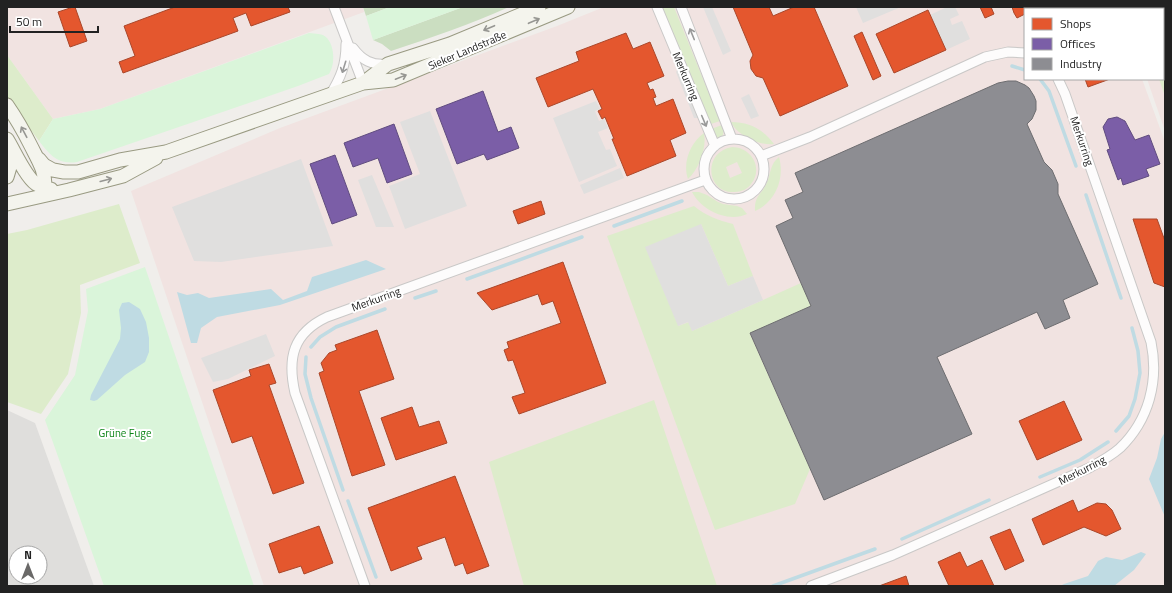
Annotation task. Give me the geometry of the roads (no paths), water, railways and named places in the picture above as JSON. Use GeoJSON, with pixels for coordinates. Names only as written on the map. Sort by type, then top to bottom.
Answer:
{"type":"FeatureCollection","features":[{"type":"Feature","properties":{"kind":"main road","name":"Sieker Landstraße"},"geometry":{"type":"LineString","coordinates":[[363,83],[388,64],[450,44],[539,7]]}},
{"type":"Feature","properties":{"kind":"main road","name":"Sieker Landstraße"},"geometry":{"type":"LineString","coordinates":[[12,203],[32,195],[78,172],[120,160],[166,152],[363,83],[393,80],[568,7]]}},
{"type":"Feature","properties":{"kind":"main road"},"geometry":{"type":"LineString","coordinates":[[7,105],[39,159],[43,170],[45,188],[35,183],[26,172],[8,140]]}},
{"type":"Feature","properties":{"kind":"main road"},"geometry":{"type":"LineString","coordinates":[[7,177],[10,167],[8,140]]}},
{"type":"Feature","properties":{"kind":"main road","name":"Sieker Landstraße"},"geometry":{"type":"LineString","coordinates":[[12,203],[123,176],[166,152]]}},
{"type":"Feature","properties":{"kind":"main road","name":"Sieker Landstraße"},"geometry":{"type":"LineString","coordinates":[[39,159],[44,165],[53,170],[78,172]]}},
{"type":"Feature","properties":{"kind":"main road","name":"Sieker Landstraße"},"geometry":{"type":"LineString","coordinates":[[45,188],[69,190]]}},
{"type":"Feature","properties":{"kind":"street"},"geometry":{"type":"LineString","coordinates":[[334,7],[363,83]]}},
{"type":"Feature","properties":{"kind":"street","name":"Merkurring"},"geometry":{"type":"LineString","coordinates":[[657,7],[714,146]]}},
{"type":"Feature","properties":{"kind":"street","name":"Merkurring"},"geometry":{"type":"LineString","coordinates":[[681,7],[732,139]]}},
{"type":"Feature","properties":{"kind":"street"},"geometry":{"type":"LineString","coordinates":[[346,37],[360,57],[369,63],[380,65],[388,64]]}},
{"type":"Feature","properties":{"kind":"street"},"geometry":{"type":"LineString","coordinates":[[330,95],[339,80],[345,63],[346,37]]}},
{"type":"Feature","properties":{"kind":"street"},"geometry":{"type":"LineString","coordinates":[[761,156],[810,137],[992,54],[1008,52],[1024,53]]}},
{"type":"Feature","properties":{"kind":"street","name":"Merkurring"},"geometry":{"type":"LineString","coordinates":[[811,586],[893,555],[1089,468],[1107,458],[1120,448],[1132,433],[1143,415],[1148,404],[1154,380],[1154,361],[1151,342],[1065,94],[1058,80]]}},
{"type":"Feature","properties":{"kind":"street"},"geometry":{"type":"LineString","coordinates":[[732,139],[748,142],[756,148],[761,156],[764,167],[762,180],[754,192],[745,197],[734,200],[720,196],[711,189],[705,180],[704,170],[705,160],[708,153],[714,146],[732,139]]}},
{"type":"Feature","properties":{"kind":"street","name":"Merkurring"},"geometry":{"type":"LineString","coordinates":[[366,586],[295,393],[291,374],[292,360],[296,347],[303,334],[313,324],[327,317],[705,180]]}},
{"type":"Feature","properties":{"kind":"water"},"geometry":{"type":"Polygon","coordinates":[[[366,260],[386,269],[280,305],[217,317],[201,328],[197,343],[191,343],[177,292],[187,295],[198,293],[209,298],[271,289],[283,300],[307,291],[312,277],[366,260]]]}},
{"type":"Feature","properties":{"kind":"water"},"geometry":{"type":"Polygon","coordinates":[[[129,302],[140,309],[146,322],[149,338],[149,352],[145,362],[125,375],[97,400],[90,400],[91,395],[120,339],[121,328],[119,310],[122,303],[129,302]]]}},
{"type":"Feature","properties":{"kind":"water"},"geometry":{"type":"Polygon","coordinates":[[[1165,432],[1165,517],[1149,479],[1157,458],[1161,439],[1165,432]]]}},
{"type":"Feature","properties":{"kind":"water"},"geometry":{"type":"Polygon","coordinates":[[[1141,552],[1146,554],[1134,570],[1114,586],[1060,586],[1088,576],[1098,561],[1106,557],[1122,560],[1141,552]]]}},
{"type":"Feature","properties":{"kind":"waterway"},"geometry":{"type":"LineString","coordinates":[[1012,66],[1024,70]]}},
{"type":"Feature","properties":{"kind":"waterway"},"geometry":{"type":"LineString","coordinates":[[1041,80],[1049,91],[1076,166]]}},
{"type":"Feature","properties":{"kind":"waterway"},"geometry":{"type":"LineString","coordinates":[[1086,195],[1121,298]]}},
{"type":"Feature","properties":{"kind":"waterway"},"geometry":{"type":"LineString","coordinates":[[614,226],[682,201]]}},
{"type":"Feature","properties":{"kind":"waterway"},"geometry":{"type":"LineString","coordinates":[[467,279],[582,237]]}},
{"type":"Feature","properties":{"kind":"waterway"},"geometry":{"type":"LineString","coordinates":[[415,298],[436,291]]}},
{"type":"Feature","properties":{"kind":"waterway"},"geometry":{"type":"LineString","coordinates":[[311,347],[320,337],[336,327],[385,309]]}},
{"type":"Feature","properties":{"kind":"waterway"},"geometry":{"type":"LineString","coordinates":[[1116,431],[1129,416],[1135,399],[1140,373],[1138,351],[1132,328]]}},
{"type":"Feature","properties":{"kind":"waterway"},"geometry":{"type":"LineString","coordinates":[[306,357],[305,374],[311,398],[343,490]]}},
{"type":"Feature","properties":{"kind":"waterway"},"geometry":{"type":"LineString","coordinates":[[1040,477],[1080,460],[1108,442]]}},
{"type":"Feature","properties":{"kind":"waterway"},"geometry":{"type":"LineString","coordinates":[[902,539],[989,500]]}},
{"type":"Feature","properties":{"kind":"waterway"},"geometry":{"type":"LineString","coordinates":[[348,501],[376,577]]}},
{"type":"Feature","properties":{"kind":"waterway"},"geometry":{"type":"LineString","coordinates":[[773,586],[875,549]]}},
{"type":"Feature","properties":{"kind":"park label","name":"Grüne Fuge"},"geometry":{"type":"Point","coordinates":[125,433]}}]}
